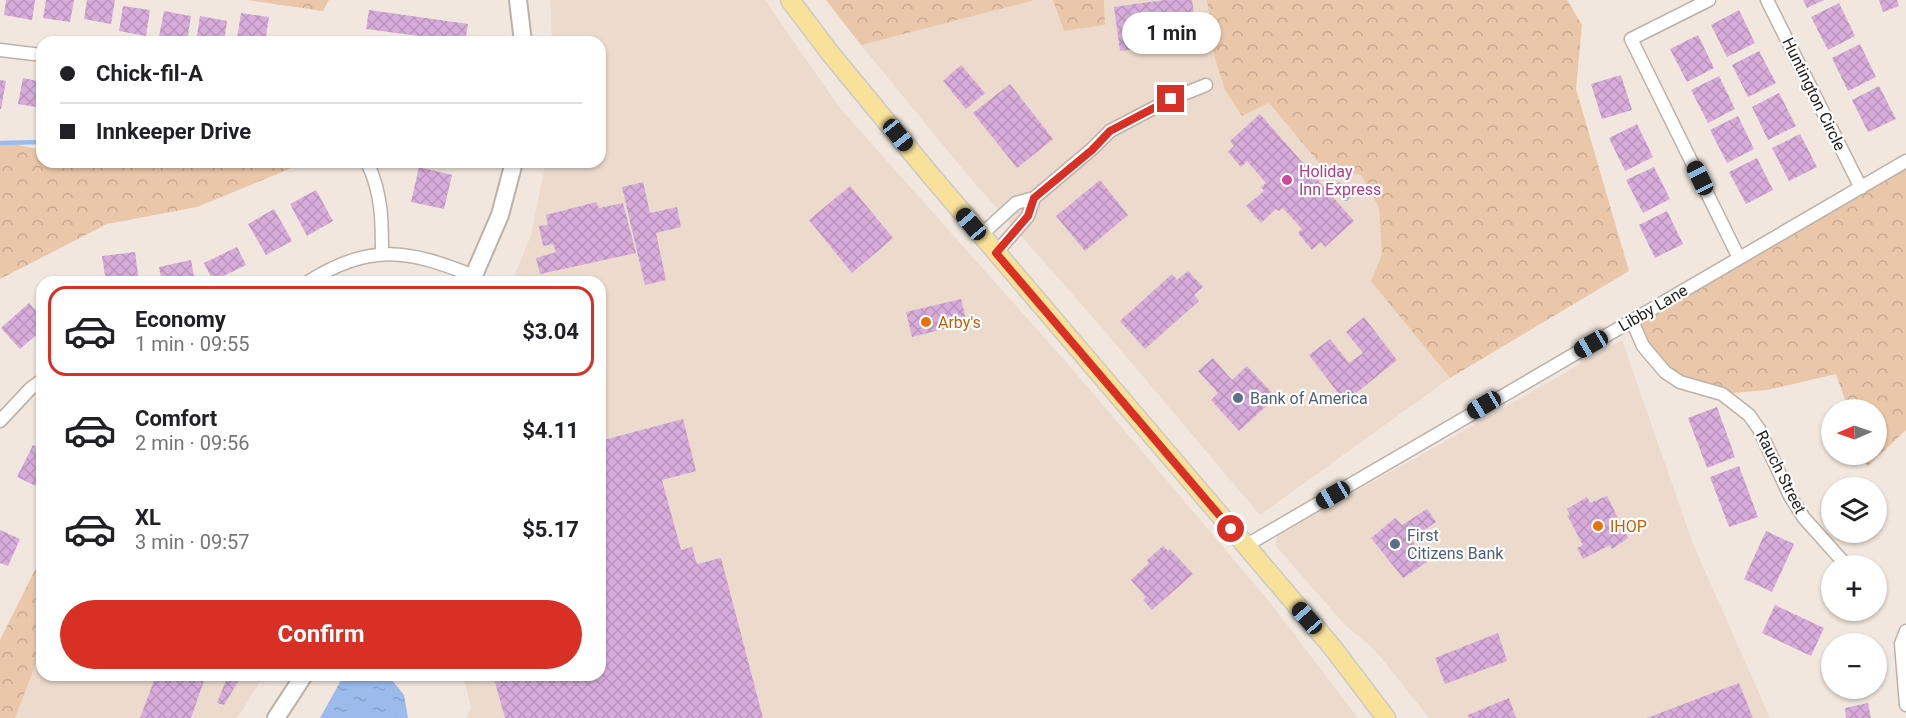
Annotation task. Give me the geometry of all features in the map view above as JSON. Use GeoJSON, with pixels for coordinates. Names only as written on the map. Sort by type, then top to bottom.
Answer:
{"type":"FeatureCollection","features":[{"type":"Feature","properties":{"kind":"main road"},"geometry":{"type":"LineString","coordinates":[[790,0],[830,53],[981,236],[1333,648],[1386,718]]}},
{"type":"Feature","properties":{"kind":"street"},"geometry":{"type":"LineString","coordinates":[[518,0],[522,36]]}},
{"type":"Feature","properties":{"kind":"street"},"geometry":{"type":"LineString","coordinates":[[1709,0],[1631,39],[1739,258]]}},
{"type":"Feature","properties":{"kind":"street","name":"Huntington Circle"},"geometry":{"type":"LineString","coordinates":[[1767,0],[1861,188]]}},
{"type":"Feature","properties":{"kind":"street"},"geometry":{"type":"LineString","coordinates":[[0,50],[36,55]]}},
{"type":"Feature","properties":{"kind":"street"},"geometry":{"type":"LineString","coordinates":[[981,236],[1016,203],[1034,198],[1092,150],[1110,131],[1171,99],[1206,85]]}},
{"type":"Feature","properties":{"kind":"street","name":"Libby Lane"},"geometry":{"type":"LineString","coordinates":[[1245,546],[1906,161]]}},
{"type":"Feature","properties":{"kind":"street"},"geometry":{"type":"LineString","coordinates":[[370,168],[376,180],[382,212],[381,254]]}},
{"type":"Feature","properties":{"kind":"street"},"geometry":{"type":"LineString","coordinates":[[473,276],[500,215],[512,168]]}},
{"type":"Feature","properties":{"kind":"street"},"geometry":{"type":"LineString","coordinates":[[996,253],[1028,216],[1034,198]]}},
{"type":"Feature","properties":{"kind":"street"},"geometry":{"type":"LineString","coordinates":[[319,276],[339,265],[381,254],[423,257],[465,276]]}},
{"type":"Feature","properties":{"kind":"street","name":"Rauch Street"},"geometry":{"type":"LineString","coordinates":[[1632,321],[1644,346],[1665,372],[1680,382],[1722,394],[1749,415],[1760,429],[1790,496],[1804,518],[1837,555]]}},
{"type":"Feature","properties":{"kind":"street"},"geometry":{"type":"LineString","coordinates":[[0,421],[36,384]]}},
{"type":"Feature","properties":{"kind":"street"},"geometry":{"type":"LineString","coordinates":[[1906,631],[1901,644],[1906,705]]}},
{"type":"Feature","properties":{"kind":"street"},"geometry":{"type":"LineString","coordinates":[[276,718],[300,681]]}},
{"type":"Feature","properties":{"kind":"shaded area"},"geometry":{"type":"Polygon","coordinates":[[[550,0],[765,0],[839,107],[1074,371],[1268,600],[1358,718],[466,718],[471,708],[464,681],[606,681],[606,276],[514,276],[531,235],[545,168],[606,168],[606,36],[552,36],[550,0]]]}},
{"type":"Feature","properties":{"kind":"shaded area"},"geometry":{"type":"Polygon","coordinates":[[[1035,0],[1053,0],[1064,31],[1105,25],[1104,0],[1207,0],[1214,55],[1242,116],[1269,103],[1324,169],[1361,175],[1379,208],[1382,254],[1371,281],[1450,378],[1260,515],[1103,329],[966,173],[861,45],[1035,0]]]}},
{"type":"Feature","properties":{"kind":"shaded area"},"geometry":{"type":"Polygon","coordinates":[[[1622,340],[1693,544],[1770,718],[1429,718],[1375,650],[1344,624],[1276,546],[1277,536],[1622,340]]]}},
{"type":"Feature","properties":{"kind":"shaded area"},"geometry":{"type":"Polygon","coordinates":[[[36,664],[36,681],[260,681],[236,718],[15,718],[36,664]]]}},
{"type":"Feature","properties":{"kind":"green space"},"geometry":{"type":"Polygon","coordinates":[[[247,0],[329,0],[323,11],[247,0]]]}},
{"type":"Feature","properties":{"kind":"green space"},"geometry":{"type":"Polygon","coordinates":[[[826,0],[1035,0],[861,45],[826,0]]]}},
{"type":"Feature","properties":{"kind":"green space"},"geometry":{"type":"Polygon","coordinates":[[[1053,0],[1104,0],[1105,25],[1064,31],[1053,0]]]}},
{"type":"Feature","properties":{"kind":"green space"},"geometry":{"type":"Polygon","coordinates":[[[1207,0],[1567,0],[1582,25],[1576,89],[1629,271],[1450,378],[1371,281],[1382,254],[1379,208],[1361,175],[1324,169],[1269,103],[1242,116],[1225,90],[1214,55],[1207,0]]]}},
{"type":"Feature","properties":{"kind":"green space"},"geometry":{"type":"Polygon","coordinates":[[[0,141],[36,149],[36,168],[291,168],[197,207],[107,224],[0,279],[0,141]]]}},
{"type":"Feature","properties":{"kind":"green space"},"geometry":{"type":"Polygon","coordinates":[[[1906,161],[1906,430],[1887,448],[1887,399],[1845,399],[1836,374],[1767,390],[1722,394],[1665,372],[1632,321],[1906,161]]]}},
{"type":"Feature","properties":{"kind":"green space"},"geometry":{"type":"Polygon","coordinates":[[[36,568],[36,664],[15,718],[0,718],[0,640],[36,568]]]}},
{"type":"Feature","properties":{"kind":"water"},"geometry":{"type":"Polygon","coordinates":[[[1339,182],[1348,190],[1350,198],[1347,201],[1344,201],[1340,193],[1334,194],[1329,190],[1331,186],[1339,182]]]}},
{"type":"Feature","properties":{"kind":"water"},"geometry":{"type":"Polygon","coordinates":[[[341,681],[393,681],[404,695],[408,718],[320,718],[341,681]]]}},
{"type":"Feature","properties":{"kind":"building"},"geometry":{"type":"Polygon","coordinates":[[[6,0],[35,0],[32,20],[4,15],[6,0]]]}},
{"type":"Feature","properties":{"kind":"building"},"geometry":{"type":"Polygon","coordinates":[[[46,0],[74,0],[70,22],[43,18],[46,0]]]}},
{"type":"Feature","properties":{"kind":"building"},"geometry":{"type":"Polygon","coordinates":[[[87,0],[115,0],[111,24],[84,19],[87,0]]]}},
{"type":"Feature","properties":{"kind":"building"},"geometry":{"type":"Polygon","coordinates":[[[1164,0],[1192,0],[1198,41],[1120,51],[1114,7],[1164,0]]]}},
{"type":"Feature","properties":{"kind":"building"},"geometry":{"type":"Polygon","coordinates":[[[1803,0],[1824,0],[1807,8],[1803,0]]]}},
{"type":"Feature","properties":{"kind":"building"},"geometry":{"type":"Polygon","coordinates":[[[1879,0],[1897,0],[1899,6],[1883,12],[1879,0]]]}},
{"type":"Feature","properties":{"kind":"building"},"geometry":{"type":"Polygon","coordinates":[[[1839,3],[1855,36],[1828,50],[1811,17],[1839,3]]]}},
{"type":"Feature","properties":{"kind":"building"},"geometry":{"type":"Polygon","coordinates":[[[123,6],[150,10],[146,36],[119,31],[123,6]]]}},
{"type":"Feature","properties":{"kind":"building"},"geometry":{"type":"Polygon","coordinates":[[[369,10],[468,24],[466,36],[419,36],[366,29],[369,10]]]}},
{"type":"Feature","properties":{"kind":"building"},"geometry":{"type":"Polygon","coordinates":[[[1739,10],[1755,43],[1727,57],[1711,25],[1739,10]]]}},
{"type":"Feature","properties":{"kind":"building"},"geometry":{"type":"Polygon","coordinates":[[[164,11],[191,16],[188,36],[159,36],[164,11]]]}},
{"type":"Feature","properties":{"kind":"building"},"geometry":{"type":"Polygon","coordinates":[[[241,13],[269,17],[266,36],[237,36],[241,13]]]}},
{"type":"Feature","properties":{"kind":"building"},"geometry":{"type":"Polygon","coordinates":[[[200,16],[227,21],[225,36],[197,36],[200,16]]]}},
{"type":"Feature","properties":{"kind":"building"},"geometry":{"type":"Polygon","coordinates":[[[1698,35],[1714,68],[1687,82],[1670,49],[1698,35]]]}},
{"type":"Feature","properties":{"kind":"building"},"geometry":{"type":"Polygon","coordinates":[[[1860,44],[1876,77],[1848,91],[1832,58],[1860,44]]]}},
{"type":"Feature","properties":{"kind":"building"},"geometry":{"type":"Polygon","coordinates":[[[1759,51],[1776,83],[1748,97],[1732,65],[1759,51]]]}},
{"type":"Feature","properties":{"kind":"building"},"geometry":{"type":"Polygon","coordinates":[[[961,65],[985,93],[966,109],[943,81],[961,65]]]}},
{"type":"Feature","properties":{"kind":"building"},"geometry":{"type":"Polygon","coordinates":[[[1621,75],[1632,110],[1602,119],[1591,84],[1621,75]]]}},
{"type":"Feature","properties":{"kind":"building"},"geometry":{"type":"Polygon","coordinates":[[[1719,76],[1735,109],[1708,123],[1691,90],[1719,76]]]}},
{"type":"Feature","properties":{"kind":"building"},"geometry":{"type":"Polygon","coordinates":[[[23,78],[36,81],[36,107],[18,104],[23,78]]]}},
{"type":"Feature","properties":{"kind":"building"},"geometry":{"type":"Polygon","coordinates":[[[0,80],[6,81],[1,109],[0,109],[0,80]]]}},
{"type":"Feature","properties":{"kind":"building"},"geometry":{"type":"Polygon","coordinates":[[[1010,84],[1053,139],[1017,168],[973,113],[1010,84]]]}},
{"type":"Feature","properties":{"kind":"building"},"geometry":{"type":"Polygon","coordinates":[[[1879,86],[1896,119],[1868,132],[1852,100],[1879,86]]]}},
{"type":"Feature","properties":{"kind":"building"},"geometry":{"type":"Polygon","coordinates":[[[1779,93],[1796,126],[1768,140],[1752,107],[1779,93]]]}},
{"type":"Feature","properties":{"kind":"building"},"geometry":{"type":"Polygon","coordinates":[[[1260,114],[1354,221],[1325,247],[1321,242],[1312,250],[1298,233],[1302,229],[1283,208],[1279,211],[1276,209],[1261,223],[1246,206],[1264,191],[1261,187],[1266,183],[1247,161],[1241,167],[1228,152],[1234,146],[1230,141],[1260,114]]]}},
{"type":"Feature","properties":{"kind":"building"},"geometry":{"type":"Polygon","coordinates":[[[1738,116],[1754,149],[1727,163],[1710,130],[1738,116]]]}},
{"type":"Feature","properties":{"kind":"building"},"geometry":{"type":"Polygon","coordinates":[[[1637,124],[1653,157],[1625,171],[1609,138],[1637,124]]]}},
{"type":"Feature","properties":{"kind":"building"},"geometry":{"type":"Polygon","coordinates":[[[1800,134],[1817,167],[1789,181],[1772,148],[1800,134]]]}},
{"type":"Feature","properties":{"kind":"building"},"geometry":{"type":"Polygon","coordinates":[[[1757,158],[1773,190],[1746,204],[1729,172],[1757,158]]]}},
{"type":"Feature","properties":{"kind":"building"},"geometry":{"type":"Polygon","coordinates":[[[1654,167],[1670,199],[1643,213],[1626,180],[1654,167]]]}},
{"type":"Feature","properties":{"kind":"building"},"geometry":{"type":"Polygon","coordinates":[[[419,168],[452,175],[444,209],[411,202],[419,168]]]}},
{"type":"Feature","properties":{"kind":"building"},"geometry":{"type":"Polygon","coordinates":[[[1100,180],[1128,215],[1085,251],[1056,216],[1100,180]]]}},
{"type":"Feature","properties":{"kind":"building"},"geometry":{"type":"Polygon","coordinates":[[[643,182],[650,213],[677,207],[681,227],[656,233],[666,280],[645,285],[622,187],[643,182]]]}},
{"type":"Feature","properties":{"kind":"building"},"geometry":{"type":"Polygon","coordinates":[[[850,186],[893,238],[852,273],[809,220],[850,186]]]}},
{"type":"Feature","properties":{"kind":"building"},"geometry":{"type":"Polygon","coordinates":[[[316,190],[333,221],[307,236],[290,204],[316,190]]]}},
{"type":"Feature","properties":{"kind":"building"},"geometry":{"type":"Polygon","coordinates":[[[596,202],[599,208],[623,203],[636,253],[540,274],[536,258],[556,252],[553,244],[543,246],[539,226],[548,225],[546,215],[596,202]]]}},
{"type":"Feature","properties":{"kind":"building"},"geometry":{"type":"Polygon","coordinates":[[[274,209],[292,241],[266,255],[248,224],[274,209]]]}},
{"type":"Feature","properties":{"kind":"building"},"geometry":{"type":"Polygon","coordinates":[[[1667,211],[1683,244],[1655,258],[1639,225],[1667,211]]]}},
{"type":"Feature","properties":{"kind":"building"},"geometry":{"type":"Polygon","coordinates":[[[237,247],[246,265],[223,276],[210,276],[204,263],[237,247]]]}},
{"type":"Feature","properties":{"kind":"building"},"geometry":{"type":"Polygon","coordinates":[[[135,252],[138,276],[105,276],[102,256],[135,252]]]}},
{"type":"Feature","properties":{"kind":"building"},"geometry":{"type":"Polygon","coordinates":[[[191,260],[194,276],[161,276],[159,267],[191,260]]]}},
{"type":"Feature","properties":{"kind":"building"},"geometry":{"type":"Polygon","coordinates":[[[1188,271],[1203,287],[1194,295],[1199,301],[1145,349],[1120,321],[1172,274],[1177,280],[1188,271]]]}},
{"type":"Feature","properties":{"kind":"building"},"geometry":{"type":"Polygon","coordinates":[[[961,299],[967,323],[912,337],[906,312],[961,299]]]}},
{"type":"Feature","properties":{"kind":"building"},"geometry":{"type":"Polygon","coordinates":[[[29,303],[36,311],[36,335],[20,349],[1,328],[29,303]]]}},
{"type":"Feature","properties":{"kind":"building"},"geometry":{"type":"Polygon","coordinates":[[[1364,317],[1397,360],[1345,402],[1309,355],[1330,339],[1349,363],[1363,353],[1346,332],[1364,317]]]}},
{"type":"Feature","properties":{"kind":"building"},"geometry":{"type":"Polygon","coordinates":[[[1213,358],[1232,380],[1247,366],[1276,397],[1239,431],[1211,400],[1218,393],[1198,371],[1213,358]]]}},
{"type":"Feature","properties":{"kind":"building"},"geometry":{"type":"Polygon","coordinates":[[[1717,407],[1735,457],[1707,468],[1688,418],[1717,407]]]}},
{"type":"Feature","properties":{"kind":"building"},"geometry":{"type":"Polygon","coordinates":[[[683,419],[696,471],[662,480],[681,550],[692,547],[697,564],[721,558],[763,718],[505,718],[495,681],[606,681],[606,439],[683,419]]]}},
{"type":"Feature","properties":{"kind":"building"},"geometry":{"type":"Polygon","coordinates":[[[33,445],[36,447],[36,486],[17,477],[33,445]]]}},
{"type":"Feature","properties":{"kind":"building"},"geometry":{"type":"Polygon","coordinates":[[[1739,466],[1758,517],[1729,527],[1710,477],[1739,466]]]}},
{"type":"Feature","properties":{"kind":"building","name":"IHOP"},"geometry":{"type":"Polygon","coordinates":[[[1607,496],[1628,538],[1612,549],[1610,545],[1583,559],[1577,548],[1583,545],[1567,515],[1570,515],[1567,509],[1587,497],[1590,503],[1607,496]]]}},
{"type":"Feature","properties":{"kind":"building"},"geometry":{"type":"Polygon","coordinates":[[[1427,509],[1436,522],[1411,539],[1427,562],[1403,578],[1371,538],[1395,518],[1402,525],[1427,509]]]}},
{"type":"Feature","properties":{"kind":"building"},"geometry":{"type":"Polygon","coordinates":[[[0,530],[20,539],[8,566],[0,563],[0,530]]]}},
{"type":"Feature","properties":{"kind":"building"},"geometry":{"type":"Polygon","coordinates":[[[1766,531],[1794,544],[1772,592],[1744,579],[1766,531]]]}},
{"type":"Feature","properties":{"kind":"building"},"geometry":{"type":"Polygon","coordinates":[[[1163,546],[1168,551],[1170,549],[1193,574],[1152,610],[1143,600],[1146,597],[1131,580],[1149,563],[1147,560],[1163,546]]]}},
{"type":"Feature","properties":{"kind":"building"},"geometry":{"type":"Polygon","coordinates":[[[1775,605],[1824,628],[1811,656],[1762,633],[1775,605]]]}},
{"type":"Feature","properties":{"kind":"building"},"geometry":{"type":"Polygon","coordinates":[[[1498,633],[1507,661],[1445,684],[1435,658],[1498,633]]]}},
{"type":"Feature","properties":{"kind":"building"},"geometry":{"type":"Polygon","coordinates":[[[154,681],[204,681],[191,718],[140,718],[154,681]]]}},
{"type":"Feature","properties":{"kind":"building"},"geometry":{"type":"Polygon","coordinates":[[[226,681],[238,681],[224,705],[217,703],[226,681]]]}},
{"type":"Feature","properties":{"kind":"building"},"geometry":{"type":"Polygon","coordinates":[[[1739,683],[1753,718],[1647,718],[1739,683]]]}},
{"type":"Feature","properties":{"kind":"building"},"geometry":{"type":"Polygon","coordinates":[[[1509,698],[1516,718],[1469,718],[1468,715],[1509,698]]]}},
{"type":"Feature","properties":{"kind":"building"},"geometry":{"type":"Polygon","coordinates":[[[1868,703],[1871,718],[1846,718],[1845,708],[1868,703]]]}},
{"type":"Feature","properties":{"kind":"waterway"},"geometry":{"type":"LineString","coordinates":[[0,143],[36,142]]}},
{"type":"Feature","properties":{"kind":"place","name":"Holiday Inn Express"},"geometry":{"type":"Point","coordinates":[1287,180]}},
{"type":"Feature","properties":{"kind":"place","name":"Arby's"},"geometry":{"type":"Point","coordinates":[926,322]}},
{"type":"Feature","properties":{"kind":"place","name":"Bank of America"},"geometry":{"type":"Point","coordinates":[1238,398]}},
{"type":"Feature","properties":{"kind":"place","name":"IHOP"},"geometry":{"type":"Point","coordinates":[1598,526]}},
{"type":"Feature","properties":{"kind":"place","name":"First Citizens Bank"},"geometry":{"type":"Point","coordinates":[1395,544]}},
{"type":"Feature","properties":{"kind":"route"},"geometry":{"type":"LineString","coordinates":[[1171,99],[1110,131],[1092,150],[1034,198],[1028,216],[996,253],[1231,529]]}}]}
